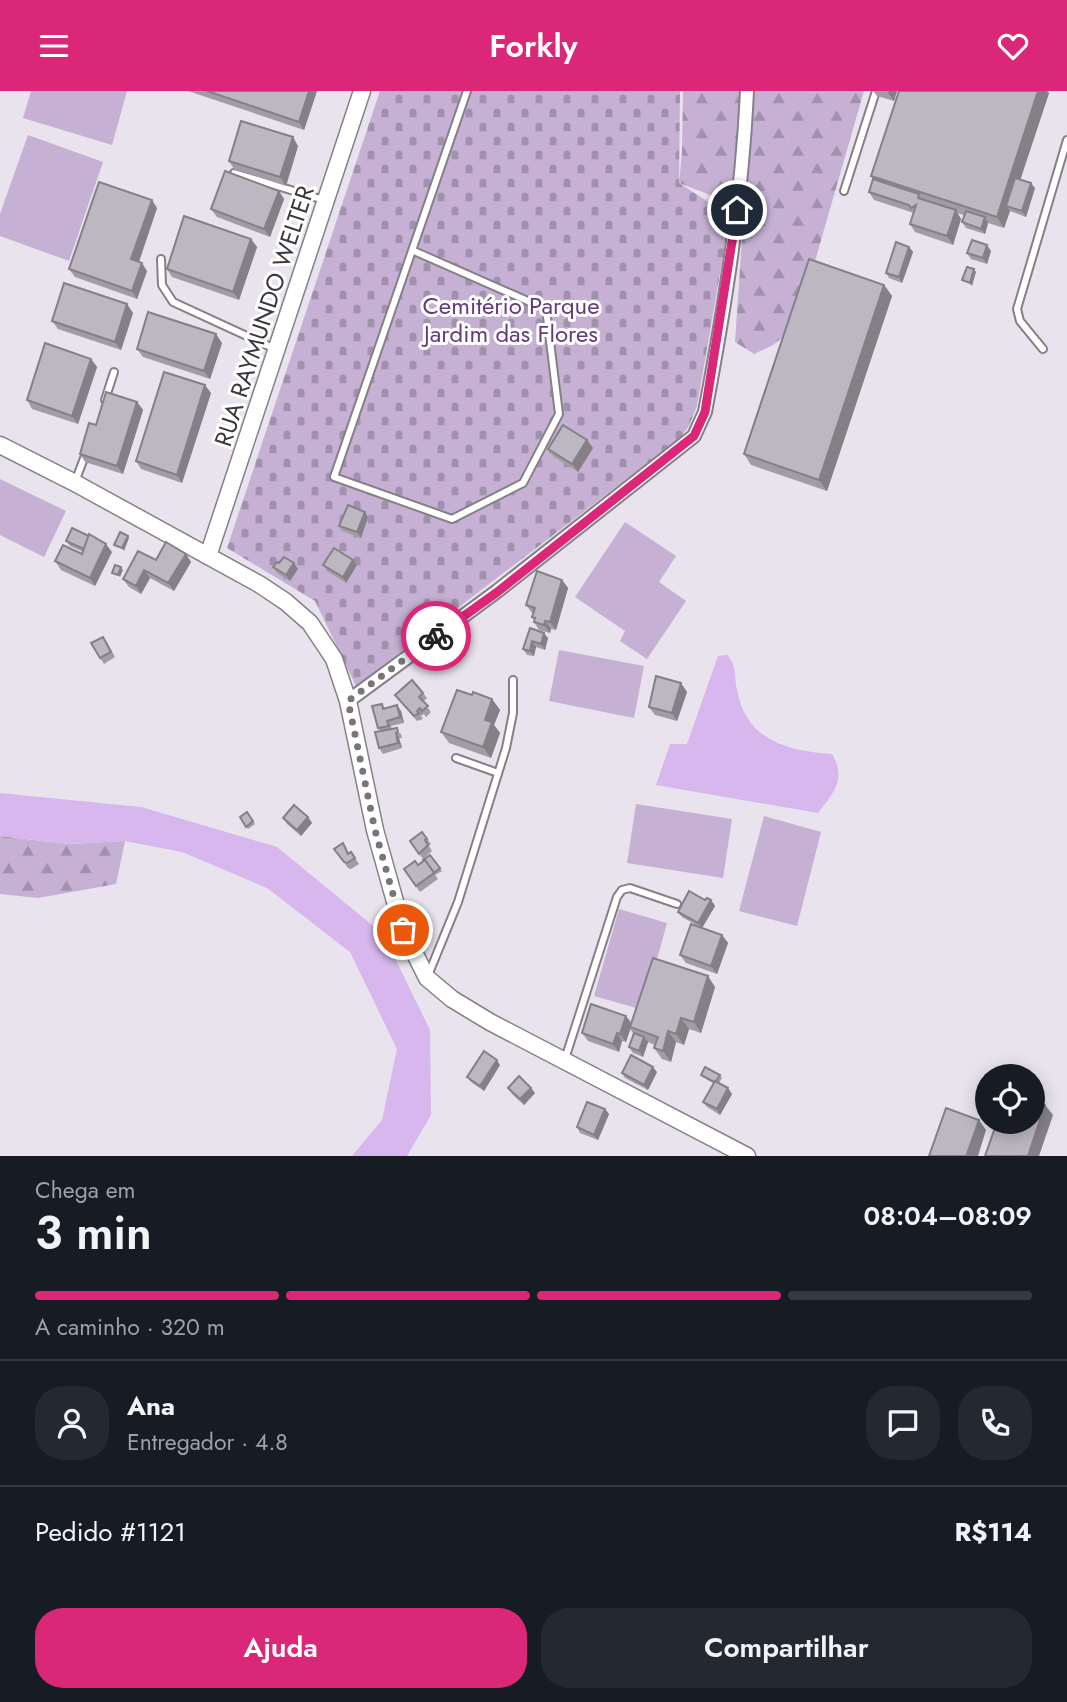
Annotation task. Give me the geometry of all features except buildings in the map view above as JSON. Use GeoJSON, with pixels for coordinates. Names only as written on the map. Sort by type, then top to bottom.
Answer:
{"type":"FeatureCollection","features":[{"type":"Feature","properties":{"kind":"street","name":"RUA RAYMUNDO WELTER"},"geometry":{"type":"LineString","coordinates":[[208,556],[362,91]]}},
{"type":"Feature","properties":{"kind":"street"},"geometry":{"type":"LineString","coordinates":[[348,701],[496,593],[694,436],[705,412],[731,250],[744,158],[747,91]]}},
{"type":"Feature","properties":{"kind":"street"},"geometry":{"type":"LineString","coordinates":[[0,445],[208,556],[274,594],[310,623],[334,659],[348,701],[375,830],[403,930],[427,978],[468,1010],[747,1156]]}},
{"type":"Feature","properties":{"kind":"lane"},"geometry":{"type":"LineString","coordinates":[[414,251],[546,309],[559,414],[523,483],[452,519],[334,477],[467,91]]}},
{"type":"Feature","properties":{"kind":"lane"},"geometry":{"type":"LineString","coordinates":[[844,191],[876,91]]}},
{"type":"Feature","properties":{"kind":"lane"},"geometry":{"type":"LineString","coordinates":[[1043,349],[1020,321],[1017,309],[1067,140]]}},
{"type":"Feature","properties":{"kind":"lane"},"geometry":{"type":"LineString","coordinates":[[234,173],[326,201]]}},
{"type":"Feature","properties":{"kind":"lane"},"geometry":{"type":"LineString","coordinates":[[161,259],[162,285],[173,302],[277,349]]}},
{"type":"Feature","properties":{"kind":"lane"},"geometry":{"type":"LineString","coordinates":[[102,408],[114,372]]}},
{"type":"Feature","properties":{"kind":"lane"},"geometry":{"type":"LineString","coordinates":[[75,483],[89,445]]}},
{"type":"Feature","properties":{"kind":"lane"},"geometry":{"type":"LineString","coordinates":[[427,978],[458,902],[498,773],[513,713],[513,680]]}},
{"type":"Feature","properties":{"kind":"lane"},"geometry":{"type":"LineString","coordinates":[[456,758],[498,773]]}},
{"type":"Feature","properties":{"kind":"lane"},"geometry":{"type":"LineString","coordinates":[[564,1061],[617,897],[622,890],[630,888],[677,904]]}},
{"type":"Feature","properties":{"kind":"green space"},"geometry":{"type":"Polygon","coordinates":[[[31,91],[127,91],[112,145],[23,118],[31,91]]]}},
{"type":"Feature","properties":{"kind":"green space","name":"Cemitério Parque Jardim das Flores"},"geometry":{"type":"Polygon","coordinates":[[[380,91],[680,91],[679,183],[730,216],[697,406],[689,426],[680,438],[356,686],[315,601],[227,548],[380,91]]]}},
{"type":"Feature","properties":{"kind":"green space"},"geometry":{"type":"Polygon","coordinates":[[[683,91],[864,91],[796,327],[773,345],[754,354],[735,342],[743,224],[718,198],[679,183],[683,91]]]}},
{"type":"Feature","properties":{"kind":"green space"},"geometry":{"type":"Polygon","coordinates":[[[28,135],[103,162],[69,261],[0,236],[0,214],[28,135]]]}},
{"type":"Feature","properties":{"kind":"green space"},"geometry":{"type":"Polygon","coordinates":[[[0,479],[66,511],[44,557],[0,535],[0,479]]]}},
{"type":"Feature","properties":{"kind":"green space"},"geometry":{"type":"Polygon","coordinates":[[[625,522],[676,556],[659,582],[686,601],[647,659],[620,641],[625,631],[575,597],[625,522]]]}},
{"type":"Feature","properties":{"kind":"green space"},"geometry":{"type":"Polygon","coordinates":[[[559,650],[644,666],[634,718],[549,701],[559,650]]]}},
{"type":"Feature","properties":{"kind":"green space"},"geometry":{"type":"Polygon","coordinates":[[[636,804],[732,819],[723,878],[627,863],[636,804]]]}},
{"type":"Feature","properties":{"kind":"green space"},"geometry":{"type":"Polygon","coordinates":[[[764,816],[821,832],[797,926],[739,911],[764,816]]]}},
{"type":"Feature","properties":{"kind":"green space"},"geometry":{"type":"Polygon","coordinates":[[[0,836],[69,844],[125,841],[116,884],[38,898],[0,894],[0,836]]]}},
{"type":"Feature","properties":{"kind":"green space"},"geometry":{"type":"Polygon","coordinates":[[[619,909],[667,923],[643,1010],[594,996],[619,909]]]}},
{"type":"Feature","properties":{"kind":"shaded area"},"geometry":{"type":"Polygon","coordinates":[[[727,655],[734,667],[742,707],[749,721],[759,731],[785,746],[832,754],[838,778],[833,792],[818,813],[656,785],[670,744],[687,744],[718,656],[727,655]]]}},
{"type":"Feature","properties":{"kind":"shaded area"},"geometry":{"type":"Polygon","coordinates":[[[0,793],[141,807],[277,847],[383,934],[430,1030],[431,1115],[407,1156],[352,1156],[382,1120],[397,1049],[350,952],[267,888],[182,852],[125,841],[69,844],[0,836],[0,793]]]}},
{"type":"Feature","properties":{"kind":"way so far"},"geometry":{"type":"LineString","coordinates":[[403,930],[375,830],[348,701],[436,636]]}},
{"type":"Feature","properties":{"kind":"route"},"geometry":{"type":"LineString","coordinates":[[436,636],[496,593],[694,436],[705,412],[737,210]]}}]}
